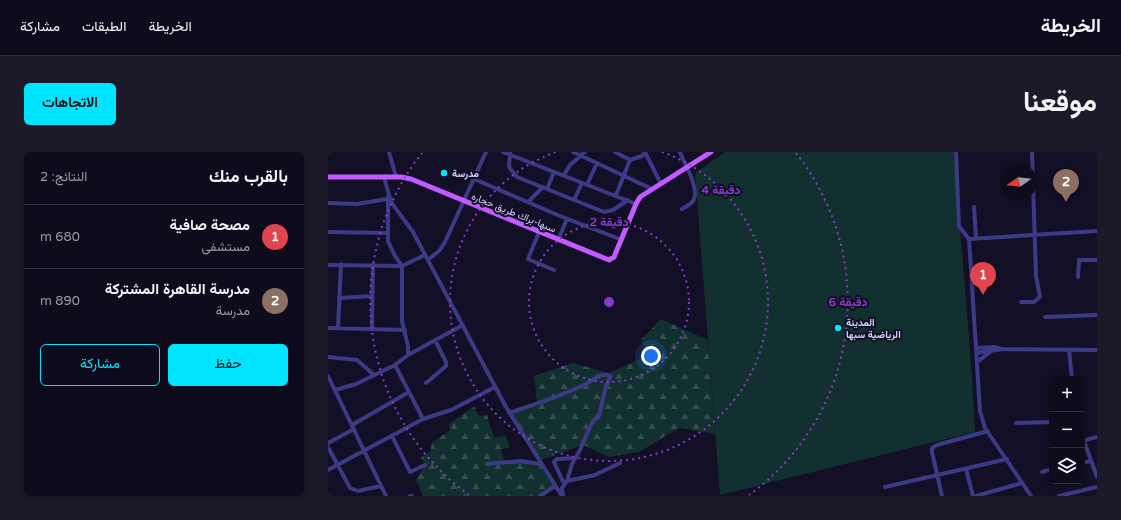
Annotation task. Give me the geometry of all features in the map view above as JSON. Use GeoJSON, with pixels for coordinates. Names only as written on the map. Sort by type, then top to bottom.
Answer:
{"type":"FeatureCollection","features":[{"type":"Feature","properties":{"kind":"main road","name":"سبها-براك طريق حجاره"},"geometry":{"type":"LineString","coordinates":[[328,177],[396,177],[415,180],[608,260],[613,258],[640,197],[712,152]]}},
{"type":"Feature","properties":{"kind":"street"},"geometry":{"type":"LineString","coordinates":[[389,152],[396,177]]}},
{"type":"Feature","properties":{"kind":"street"},"geometry":{"type":"LineString","coordinates":[[428,260],[440,250],[486,152]]}},
{"type":"Feature","properties":{"kind":"street"},"geometry":{"type":"LineString","coordinates":[[503,152],[510,153],[636,204]]}},
{"type":"Feature","properties":{"kind":"street"},"geometry":{"type":"LineString","coordinates":[[573,152],[652,189]]}},
{"type":"Feature","properties":{"kind":"street"},"geometry":{"type":"LineString","coordinates":[[564,175],[570,165],[585,152]]}},
{"type":"Feature","properties":{"kind":"street"},"geometry":{"type":"LineString","coordinates":[[615,152],[630,160],[639,157],[645,152],[661,184]]}},
{"type":"Feature","properties":{"kind":"street"},"geometry":{"type":"LineString","coordinates":[[680,152],[692,179],[695,195],[692,203],[682,209]]}},
{"type":"Feature","properties":{"kind":"street"},"geometry":{"type":"LineString","coordinates":[[956,152],[959,226],[969,239],[980,411],[983,423],[1031,496]]}},
{"type":"Feature","properties":{"kind":"street"},"geometry":{"type":"LineString","coordinates":[[1021,302],[1034,302],[1040,297],[1036,276],[1032,152]]}},
{"type":"Feature","properties":{"kind":"street"},"geometry":{"type":"LineString","coordinates":[[510,153],[509,167],[514,175],[574,200],[605,212],[628,200]]}},
{"type":"Feature","properties":{"kind":"street"},"geometry":{"type":"LineString","coordinates":[[616,195],[630,160]]}},
{"type":"Feature","properties":{"kind":"street"},"geometry":{"type":"LineString","coordinates":[[587,185],[596,163]]}},
{"type":"Feature","properties":{"kind":"street"},"geometry":{"type":"LineString","coordinates":[[528,202],[545,188],[554,172]]}},
{"type":"Feature","properties":{"kind":"street"},"geometry":{"type":"LineString","coordinates":[[384,178],[388,197],[389,245],[402,266],[402,317],[408,346],[408,355]]}},
{"type":"Feature","properties":{"kind":"street"},"geometry":{"type":"LineString","coordinates":[[474,179],[567,219],[622,240]]}},
{"type":"Feature","properties":{"kind":"street"},"geometry":{"type":"LineString","coordinates":[[574,200],[582,183]]}},
{"type":"Feature","properties":{"kind":"street"},"geometry":{"type":"LineString","coordinates":[[328,203],[357,204],[388,197]]}},
{"type":"Feature","properties":{"kind":"street"},"geometry":{"type":"LineString","coordinates":[[388,197],[411,228],[509,413],[540,464],[562,496]]}},
{"type":"Feature","properties":{"kind":"street"},"geometry":{"type":"LineString","coordinates":[[974,207],[976,238]]}},
{"type":"Feature","properties":{"kind":"street"},"geometry":{"type":"LineString","coordinates":[[558,240],[567,219]]}},
{"type":"Feature","properties":{"kind":"street"},"geometry":{"type":"LineString","coordinates":[[969,239],[1097,231]]}},
{"type":"Feature","properties":{"kind":"street"},"geometry":{"type":"LineString","coordinates":[[328,232],[388,233]]}},
{"type":"Feature","properties":{"kind":"street"},"geometry":{"type":"LineString","coordinates":[[539,232],[528,259],[554,270]]}},
{"type":"Feature","properties":{"kind":"street"},"geometry":{"type":"LineString","coordinates":[[328,265],[402,266],[425,255]]}},
{"type":"Feature","properties":{"kind":"street"},"geometry":{"type":"LineString","coordinates":[[1078,277],[1080,260],[1097,260]]}},
{"type":"Feature","properties":{"kind":"street"},"geometry":{"type":"LineString","coordinates":[[338,328],[341,264]]}},
{"type":"Feature","properties":{"kind":"street"},"geometry":{"type":"LineString","coordinates":[[372,329],[373,265]]}},
{"type":"Feature","properties":{"kind":"street"},"geometry":{"type":"LineString","coordinates":[[339,298],[372,296]]}},
{"type":"Feature","properties":{"kind":"street"},"geometry":{"type":"LineString","coordinates":[[1045,317],[1097,315]]}},
{"type":"Feature","properties":{"kind":"street"},"geometry":{"type":"LineString","coordinates":[[335,390],[356,384],[395,365],[408,355],[463,325]]}},
{"type":"Feature","properties":{"kind":"street"},"geometry":{"type":"LineString","coordinates":[[328,328],[405,330]]}},
{"type":"Feature","properties":{"kind":"street"},"geometry":{"type":"LineString","coordinates":[[426,383],[444,368],[446,364],[435,340]]}},
{"type":"Feature","properties":{"kind":"street"},"geometry":{"type":"LineString","coordinates":[[977,351],[994,347],[1002,349]]}},
{"type":"Feature","properties":{"kind":"street"},"geometry":{"type":"LineString","coordinates":[[977,351],[1002,349],[1097,350]]}},
{"type":"Feature","properties":{"kind":"street"},"geometry":{"type":"LineString","coordinates":[[1069,350],[1072,376]]}},
{"type":"Feature","properties":{"kind":"street"},"geometry":{"type":"LineString","coordinates":[[978,362],[992,351]]}},
{"type":"Feature","properties":{"kind":"street"},"geometry":{"type":"LineString","coordinates":[[328,357],[358,360],[374,375]]}},
{"type":"Feature","properties":{"kind":"street"},"geometry":{"type":"LineString","coordinates":[[395,365],[423,419]]}},
{"type":"Feature","properties":{"kind":"street"},"geometry":{"type":"LineString","coordinates":[[509,413],[570,391],[597,377],[607,374],[611,376],[606,386],[599,416],[593,421],[575,458],[562,488],[562,496]]}},
{"type":"Feature","properties":{"kind":"street"},"geometry":{"type":"LineString","coordinates":[[328,376],[386,496]]}},
{"type":"Feature","properties":{"kind":"street"},"geometry":{"type":"LineString","coordinates":[[328,470],[423,419],[451,410],[495,387]]}},
{"type":"Feature","properties":{"kind":"street"},"geometry":{"type":"LineString","coordinates":[[328,443],[409,392]]}},
{"type":"Feature","properties":{"kind":"street"},"geometry":{"type":"LineString","coordinates":[[1016,423],[1049,422]]}},
{"type":"Feature","properties":{"kind":"street"},"geometry":{"type":"LineString","coordinates":[[942,496],[932,452],[934,447],[988,431]]}},
{"type":"Feature","properties":{"kind":"street"},"geometry":{"type":"LineString","coordinates":[[392,436],[410,472],[425,465]]}},
{"type":"Feature","properties":{"kind":"street"},"geometry":{"type":"LineString","coordinates":[[1085,441],[1097,438]]}},
{"type":"Feature","properties":{"kind":"street"},"geometry":{"type":"LineString","coordinates":[[1085,446],[1097,477]]}},
{"type":"Feature","properties":{"kind":"street"},"geometry":{"type":"LineString","coordinates":[[328,447],[348,486],[353,490],[360,491],[381,486]]}},
{"type":"Feature","properties":{"kind":"street"},"geometry":{"type":"LineString","coordinates":[[565,482],[554,462],[557,459],[575,458]]}},
{"type":"Feature","properties":{"kind":"street"},"geometry":{"type":"LineString","coordinates":[[885,487],[1006,459]]}},
{"type":"Feature","properties":{"kind":"street"},"geometry":{"type":"LineString","coordinates":[[487,464],[521,461],[540,464]]}},
{"type":"Feature","properties":{"kind":"street"},"geometry":{"type":"LineString","coordinates":[[1085,462],[1091,461]]}},
{"type":"Feature","properties":{"kind":"street"},"geometry":{"type":"LineString","coordinates":[[565,482],[595,475],[620,463]]}},
{"type":"Feature","properties":{"kind":"street"},"geometry":{"type":"LineString","coordinates":[[966,469],[973,496]]}},
{"type":"Feature","properties":{"kind":"street"},"geometry":{"type":"LineString","coordinates":[[1042,472],[1049,470]]}},
{"type":"Feature","properties":{"kind":"street"},"geometry":{"type":"LineString","coordinates":[[976,496],[1022,482]]}},
{"type":"Feature","properties":{"kind":"street"},"geometry":{"type":"LineString","coordinates":[[540,496],[555,486]]}},
{"type":"Feature","properties":{"kind":"street"},"geometry":{"type":"LineString","coordinates":[[1058,496],[1097,487]]}},
{"type":"Feature","properties":{"kind":"green space","name":"المدينة الرياضية سبها"},"geometry":{"type":"Polygon","coordinates":[[[725,152],[955,152],[975,432],[720,495],[695,173],[725,152]]]}},
{"type":"Feature","properties":{"kind":"green space"},"geometry":{"type":"Polygon","coordinates":[[[661,319],[708,340],[715,434],[679,428],[639,452],[609,457],[583,445],[538,461],[509,412],[537,402],[534,376],[573,363],[609,373],[648,355],[641,340],[661,319]]]}},
{"type":"Feature","properties":{"kind":"green space"},"geometry":{"type":"Polygon","coordinates":[[[474,406],[479,416],[487,415],[494,438],[505,435],[510,447],[501,450],[504,460],[540,464],[555,487],[540,496],[423,496],[416,480],[425,465],[421,457],[430,452],[432,443],[450,430],[449,424],[474,406]]]}},
{"type":"Feature","properties":{"kind":"place","name":"مدرسة"},"geometry":{"type":"Point","coordinates":[444,173]}},
{"type":"Feature","properties":{"kind":"place","name":"مدرسة القاهرة المشتركة"},"geometry":{"type":"Point","coordinates":[1066,202]}},
{"type":"Feature","properties":{"kind":"place","name":"مصحة صافية"},"geometry":{"type":"Point","coordinates":[983,295]}},
{"type":"Feature","properties":{"kind":"place","name":"المدينة الرياضية سبها"},"geometry":{"type":"Point","coordinates":[838,328]}}]}
